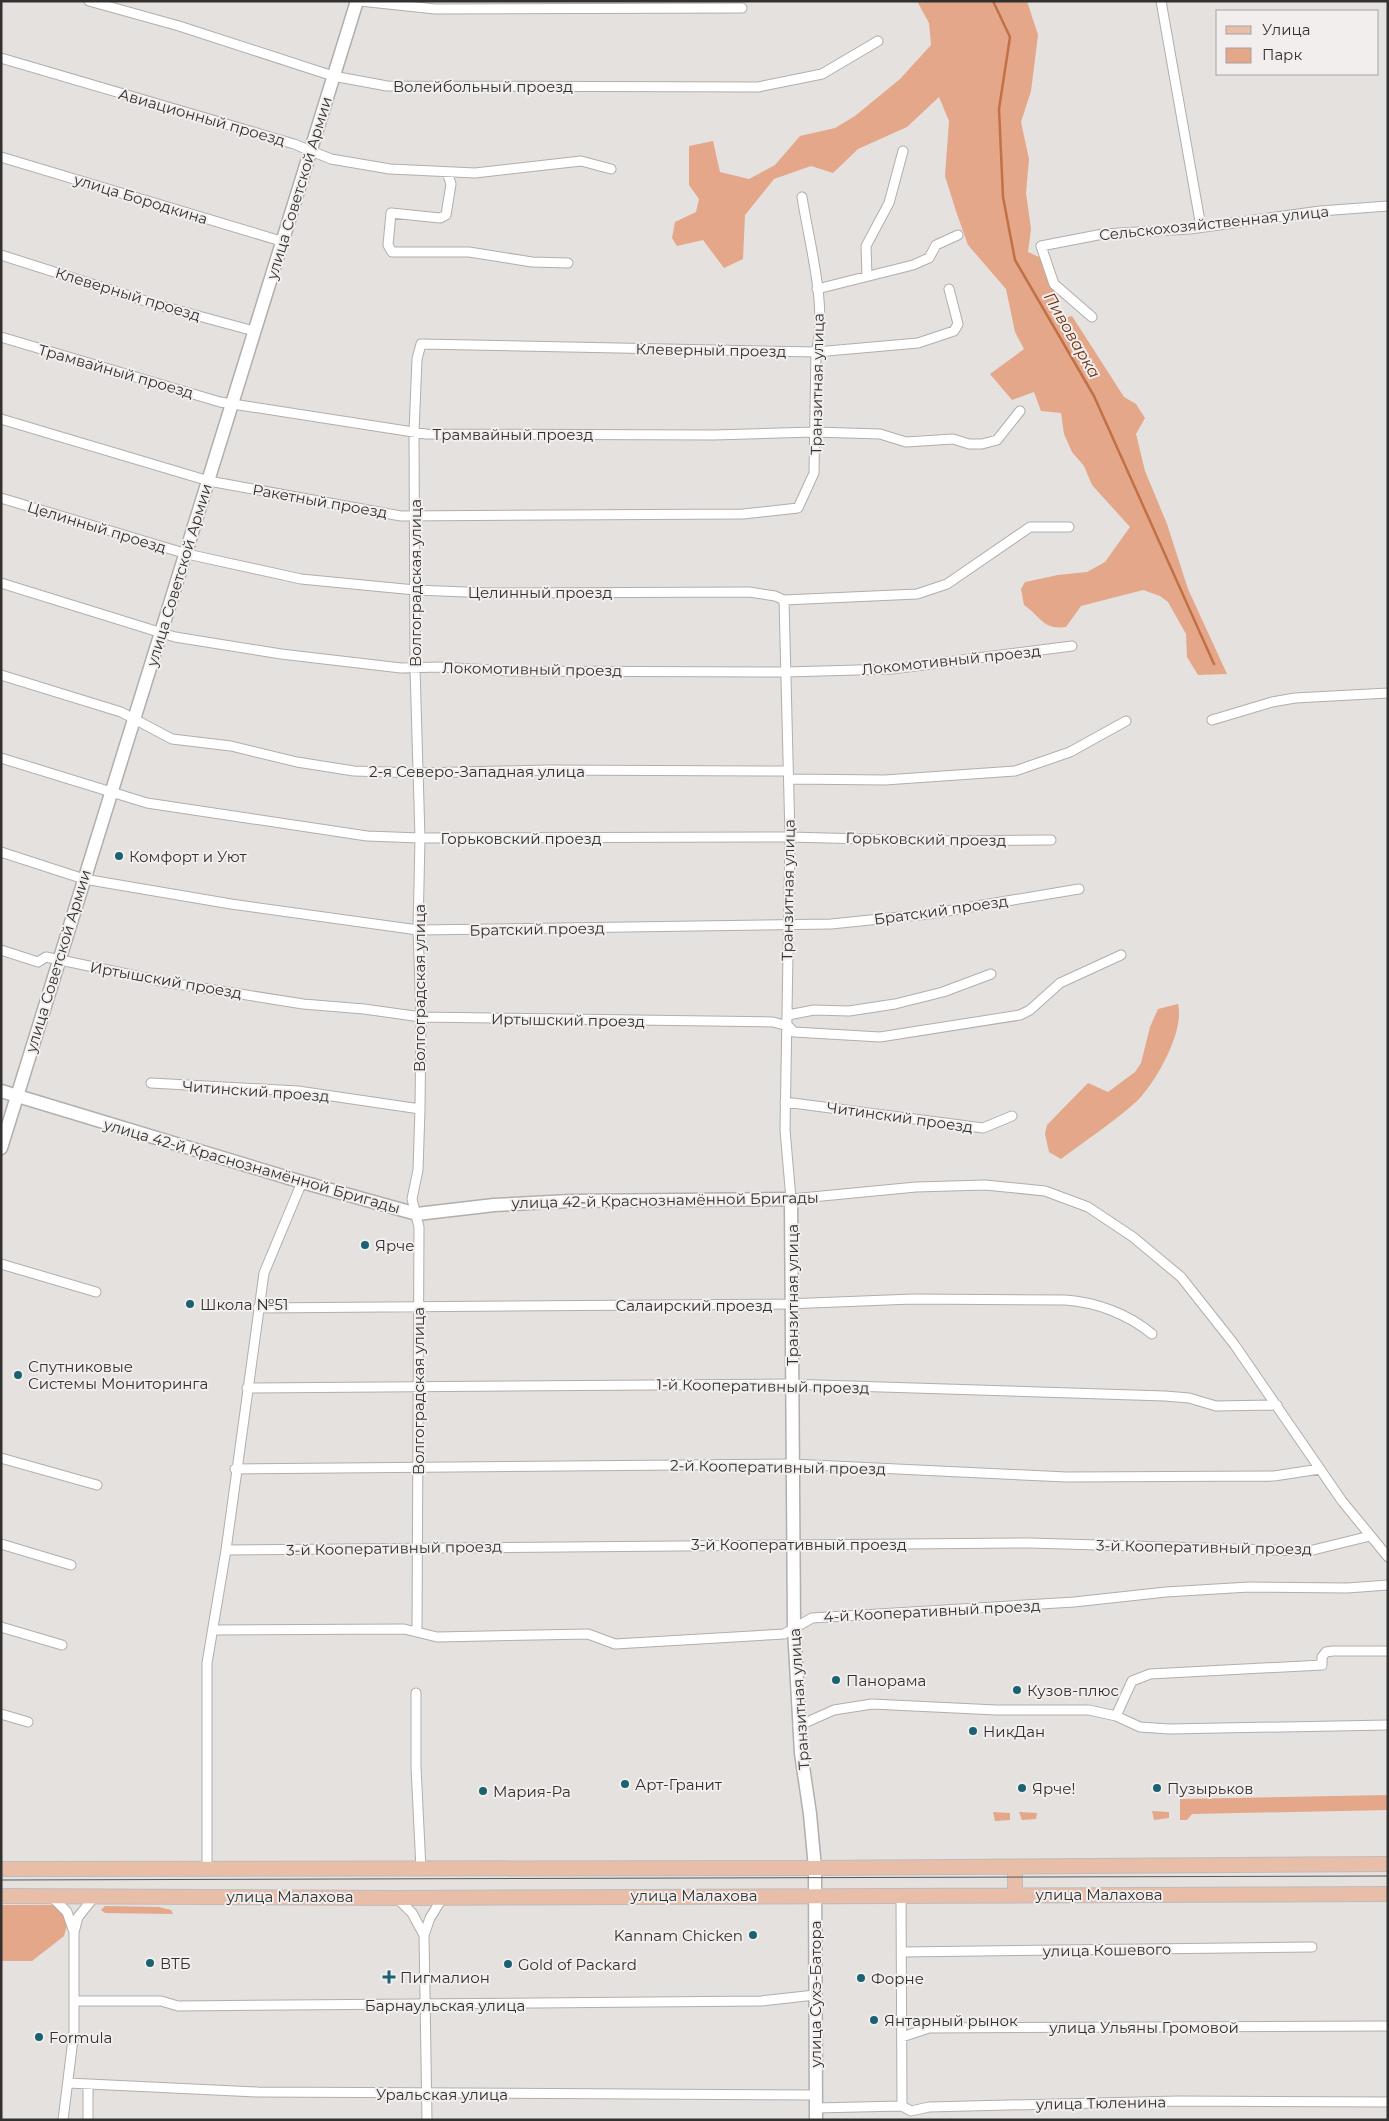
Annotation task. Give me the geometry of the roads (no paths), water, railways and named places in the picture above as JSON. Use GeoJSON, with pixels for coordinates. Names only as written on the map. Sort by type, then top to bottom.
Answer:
{"type":"FeatureCollection","features":[{"type":"Feature","properties":{"kind":"main road","name":"улица Малахова"},"geometry":{"type":"LineString","coordinates":[[1,1869],[815,1868],[1388,1864]]}},
{"type":"Feature","properties":{"kind":"main road"},"geometry":{"type":"LineString","coordinates":[[1015,1867],[1015,1895]]}},
{"type":"Feature","properties":{"kind":"main road","name":"улица Малахова"},"geometry":{"type":"LineString","coordinates":[[1,1896],[396,1898],[1388,1894]]}},
{"type":"Feature","properties":{"kind":"street","name":"Волейбольный проезд"},"geometry":{"type":"LineString","coordinates":[[89,1],[179,26],[333,76],[387,86],[758,87],[822,74],[878,41]]}},
{"type":"Feature","properties":{"kind":"street","name":"улица Советской Армии"},"geometry":{"type":"LineString","coordinates":[[1,1148],[134,718],[187,554],[281,241],[358,1]]}},
{"type":"Feature","properties":{"kind":"street"},"geometry":{"type":"LineString","coordinates":[[358,1],[435,8],[742,8]]}},
{"type":"Feature","properties":{"kind":"street"},"geometry":{"type":"LineString","coordinates":[[1161,1],[1201,226]]}},
{"type":"Feature","properties":{"kind":"street","name":"Авиационный проезд"},"geometry":{"type":"LineString","coordinates":[[1,58],[310,151],[331,159],[390,170],[475,173],[581,161],[611,169]]}},
{"type":"Feature","properties":{"kind":"street"},"geometry":{"type":"LineString","coordinates":[[867,276],[866,246],[889,203],[903,151]]}},
{"type":"Feature","properties":{"kind":"street","name":"улица Бородкина"},"geometry":{"type":"LineString","coordinates":[[1,157],[281,241]]}},
{"type":"Feature","properties":{"kind":"street"},"geometry":{"type":"LineString","coordinates":[[447,172],[450,184],[446,215],[440,218],[391,213],[388,245],[392,252],[469,252],[532,262],[568,263]]}},
{"type":"Feature","properties":{"kind":"street","name":"Транзитная улица"},"geometry":{"type":"LineString","coordinates":[[798,508],[814,473],[816,352],[820,337],[817,289],[802,197]]}},
{"type":"Feature","properties":{"kind":"street","name":"Сельскохозяйственная улица"},"geometry":{"type":"LineString","coordinates":[[1092,317],[1054,284],[1041,246],[1103,234],[1201,226],[1320,211],[1388,206]]}},
{"type":"Feature","properties":{"kind":"street"},"geometry":{"type":"LineString","coordinates":[[817,289],[913,265],[928,258],[936,245],[958,235]]}},
{"type":"Feature","properties":{"kind":"street","name":"Клеверный проезд"},"geometry":{"type":"LineString","coordinates":[[1,255],[158,305],[254,332]]}},
{"type":"Feature","properties":{"kind":"street","name":"Клеверный проезд"},"geometry":{"type":"LineString","coordinates":[[420,344],[816,352],[918,343],[954,332],[958,324],[949,289]]}},
{"type":"Feature","properties":{"kind":"street","name":"Трамвайный проезд"},"geometry":{"type":"LineString","coordinates":[[1,337],[232,404],[426,434],[704,435],[814,432],[880,434],[915,443],[953,439],[969,444],[982,444],[997,440],[1020,411]]}},
{"type":"Feature","properties":{"kind":"street","name":"Волгоградская улица"},"geometry":{"type":"LineString","coordinates":[[417,1631],[419,1227],[412,1200],[418,1170],[420,1109],[418,930],[420,838],[414,432],[417,359],[420,344]]}},
{"type":"Feature","properties":{"kind":"street","name":"Ракетный проезд"},"geometry":{"type":"LineString","coordinates":[[1,419],[209,481],[401,516],[416,514],[743,514],[798,508]]}},
{"type":"Feature","properties":{"kind":"street","name":"Целинный проезд"},"geometry":{"type":"LineString","coordinates":[[1,498],[187,554],[300,579],[415,590],[491,593],[749,592],[774,596],[784,600],[917,594],[947,584],[1030,527],[1069,527]]}},
{"type":"Feature","properties":{"kind":"street","name":"Локомотивный проезд"},"geometry":{"type":"LineString","coordinates":[[1,583],[162,633],[281,654],[416,668],[440,667],[510,671],[786,672],[892,670],[1072,646]]}},
{"type":"Feature","properties":{"kind":"street","name":"Транзитная улица"},"geometry":{"type":"LineString","coordinates":[[784,600],[790,837],[790,926],[785,1130],[791,1199],[794,1628],[798,1726],[815,1868]]}},
{"type":"Feature","properties":{"kind":"street","name":"2-я Северо-Западная улица"},"geometry":{"type":"LineString","coordinates":[[1,675],[121,712],[172,739],[231,746],[297,762],[354,771],[419,774],[546,770],[788,775],[885,780],[1014,771],[1070,752],[1126,721]]}},
{"type":"Feature","properties":{"kind":"street"},"geometry":{"type":"LineString","coordinates":[[1212,720],[1272,702],[1295,698],[1388,693]]}},
{"type":"Feature","properties":{"kind":"street","name":"Горьковский проезд"},"geometry":{"type":"LineString","coordinates":[[1,758],[146,803],[358,835],[420,838],[790,837],[937,841],[1051,840]]}},
{"type":"Feature","properties":{"kind":"street","name":"Братский проезд"},"geometry":{"type":"LineString","coordinates":[[1,852],[84,879],[231,904],[418,930],[790,926],[930,914],[1079,889]]}},
{"type":"Feature","properties":{"kind":"street","name":"Иртышский проезд"},"geometry":{"type":"LineString","coordinates":[[1,950],[38,962],[46,957],[165,982],[303,1004],[364,1009],[420,1017],[773,1022],[788,1026],[794,1032],[880,1037],[1020,1015],[1030,1010],[1060,983],[1121,955]]}},
{"type":"Feature","properties":{"kind":"street"},"geometry":{"type":"LineString","coordinates":[[788,1015],[814,1010],[849,1011],[895,1004],[943,992],[992,974]]}},
{"type":"Feature","properties":{"kind":"street","name":"Читинский проезд"},"geometry":{"type":"LineString","coordinates":[[151,1083],[298,1091],[420,1109]]}},
{"type":"Feature","properties":{"kind":"street","name":"улица 42-й Краснознамённой Бригады"},"geometry":{"type":"LineString","coordinates":[[1,1091],[302,1182],[417,1214],[494,1205],[570,1201],[791,1199],[916,1187],[985,1185],[1045,1191],[1088,1207],[1133,1237],[1181,1277],[1234,1344],[1320,1468],[1370,1536],[1388,1557]]}},
{"type":"Feature","properties":{"kind":"street","name":"Читинский проезд"},"geometry":{"type":"LineString","coordinates":[[785,1102],[983,1128],[1012,1116]]}},
{"type":"Feature","properties":{"kind":"street"},"geometry":{"type":"LineString","coordinates":[[207,1869],[206,1662],[214,1630],[226,1550],[235,1469],[264,1273],[302,1182]]}},
{"type":"Feature","properties":{"kind":"street"},"geometry":{"type":"LineString","coordinates":[[1,1264],[96,1292]]}},
{"type":"Feature","properties":{"kind":"street","name":"Салаирский проезд"},"geometry":{"type":"LineString","coordinates":[[258,1308],[792,1303],[913,1299],[1088,1302],[1138,1323],[1152,1334]]}},
{"type":"Feature","properties":{"kind":"street","name":"1-й Кооперативный проезд"},"geometry":{"type":"LineString","coordinates":[[247,1388],[417,1385],[792,1385],[1165,1396],[1189,1398],[1216,1406],[1277,1405]]}},
{"type":"Feature","properties":{"kind":"street"},"geometry":{"type":"LineString","coordinates":[[1,1458],[97,1485]]}},
{"type":"Feature","properties":{"kind":"street","name":"2-й Кооперативный проезд"},"geometry":{"type":"LineString","coordinates":[[235,1469],[792,1464],[1066,1477],[1274,1476],[1320,1468]]}},
{"type":"Feature","properties":{"kind":"street","name":"3-й Кооперативный проезд"},"geometry":{"type":"LineString","coordinates":[[226,1550],[792,1544],[1029,1544],[1308,1550],[1370,1536]]}},
{"type":"Feature","properties":{"kind":"street"},"geometry":{"type":"LineString","coordinates":[[1,1544],[71,1565]]}},
{"type":"Feature","properties":{"kind":"street","name":"4-й Кооперативный проезд"},"geometry":{"type":"LineString","coordinates":[[214,1630],[404,1629],[437,1637],[588,1634],[614,1644],[784,1634],[812,1618],[1074,1602],[1166,1592],[1249,1587],[1348,1588],[1388,1585]]}},
{"type":"Feature","properties":{"kind":"street"},"geometry":{"type":"LineString","coordinates":[[1,1627],[62,1645]]}},
{"type":"Feature","properties":{"kind":"street"},"geometry":{"type":"LineString","coordinates":[[1116,1716],[1132,1681],[1150,1674],[1322,1665],[1322,1657],[1326,1652],[1332,1650],[1388,1651]]}},
{"type":"Feature","properties":{"kind":"street"},"geometry":{"type":"LineString","coordinates":[[416,1693],[416,1767],[421,1869]]}},
{"type":"Feature","properties":{"kind":"street"},"geometry":{"type":"LineString","coordinates":[[798,1726],[834,1710],[872,1704],[996,1710],[1089,1710],[1116,1716],[1140,1727],[1388,1725]]}},
{"type":"Feature","properties":{"kind":"street"},"geometry":{"type":"LineString","coordinates":[[1,1714],[28,1722]]}},
{"type":"Feature","properties":{"kind":"street","name":"улица Сухэ-Батора"},"geometry":{"type":"LineString","coordinates":[[815,1868],[816,2108]]}},
{"type":"Feature","properties":{"kind":"street"},"geometry":{"type":"LineString","coordinates":[[816,2108],[902,2106],[901,1895]]}},
{"type":"Feature","properties":{"kind":"street"},"geometry":{"type":"LineString","coordinates":[[50,1896],[67,1912],[74,1932]]}},
{"type":"Feature","properties":{"kind":"street"},"geometry":{"type":"LineString","coordinates":[[63,2120],[75,2001],[74,1932],[78,1918],[95,1896]]}},
{"type":"Feature","properties":{"kind":"street"},"geometry":{"type":"LineString","coordinates":[[427,2120],[424,1935],[430,1918],[443,1897]]}},
{"type":"Feature","properties":{"kind":"street"},"geometry":{"type":"LineString","coordinates":[[396,1898],[412,1913],[424,1935]]}},
{"type":"Feature","properties":{"kind":"street","name":"улица Кошевого"},"geometry":{"type":"LineString","coordinates":[[902,1952],[1312,1948]]}},
{"type":"Feature","properties":{"kind":"street","name":"Барнаульская улица"},"geometry":{"type":"LineString","coordinates":[[75,2001],[161,2002],[178,2006],[426,2005],[761,2001],[815,1994]]}},
{"type":"Feature","properties":{"kind":"street","name":"улица Ульяны Громовой"},"geometry":{"type":"LineString","coordinates":[[902,2037],[929,2028],[1388,2026]]}},
{"type":"Feature","properties":{"kind":"street","name":"Уральская улица"},"geometry":{"type":"LineString","coordinates":[[68,2083],[258,2092],[427,2094],[816,2108]]}},
{"type":"Feature","properties":{"kind":"street"},"geometry":{"type":"LineString","coordinates":[[88,2085],[88,2120]]}},
{"type":"Feature","properties":{"kind":"street","name":"улица Тюленина"},"geometry":{"type":"LineString","coordinates":[[902,2106],[912,2115],[929,2107],[1178,2101],[1388,2102]]}},
{"type":"Feature","properties":{"kind":"waterway","name":"Пивоварка"},"geometry":{"type":"LineString","coordinates":[[993,1],[1010,37],[999,109],[1003,197],[1015,260],[1094,396],[1214,664]]}},
{"type":"Feature","properties":{"kind":"tram line"},"geometry":{"type":"LineString","coordinates":[[1,1880],[1388,1876]]}},
{"type":"Feature","properties":{"kind":"place","name":"Комфорт и Уют"},"geometry":{"type":"Point","coordinates":[119,856]}},
{"type":"Feature","properties":{"kind":"place","name":"Ярче"},"geometry":{"type":"Point","coordinates":[365,1245]}},
{"type":"Feature","properties":{"kind":"place","name":"Школа №51"},"geometry":{"type":"Point","coordinates":[190,1304]}},
{"type":"Feature","properties":{"kind":"place","name":"Спутниковые Системы Мониторинга"},"geometry":{"type":"Point","coordinates":[18,1375]}},
{"type":"Feature","properties":{"kind":"place","name":"Панорама"},"geometry":{"type":"Point","coordinates":[836,1680]}},
{"type":"Feature","properties":{"kind":"place","name":"Кузов-плюс"},"geometry":{"type":"Point","coordinates":[1017,1690]}},
{"type":"Feature","properties":{"kind":"place","name":"НикДан"},"geometry":{"type":"Point","coordinates":[973,1731]}},
{"type":"Feature","properties":{"kind":"place","name":"Арт-Гранит"},"geometry":{"type":"Point","coordinates":[625,1784]}},
{"type":"Feature","properties":{"kind":"place","name":"Ярче!"},"geometry":{"type":"Point","coordinates":[1022,1788]}},
{"type":"Feature","properties":{"kind":"place","name":"Пузырьков"},"geometry":{"type":"Point","coordinates":[1157,1788]}},
{"type":"Feature","properties":{"kind":"place","name":"Мария-Ра"},"geometry":{"type":"Point","coordinates":[483,1791]}},
{"type":"Feature","properties":{"kind":"place","name":"Kannam Chicken"},"geometry":{"type":"Point","coordinates":[753,1935]}},
{"type":"Feature","properties":{"kind":"place","name":"ВТБ"},"geometry":{"type":"Point","coordinates":[150,1963]}},
{"type":"Feature","properties":{"kind":"place","name":"Gold of Packard"},"geometry":{"type":"Point","coordinates":[508,1964]}},
{"type":"Feature","properties":{"kind":"place","name":"Пигмалион"},"geometry":{"type":"Point","coordinates":[389,1977]}},
{"type":"Feature","properties":{"kind":"place","name":"Форне"},"geometry":{"type":"Point","coordinates":[861,1978]}},
{"type":"Feature","properties":{"kind":"place","name":"Янтарный рынок"},"geometry":{"type":"Point","coordinates":[874,2020]}},
{"type":"Feature","properties":{"kind":"place","name":"Formula"},"geometry":{"type":"Point","coordinates":[39,2037]}}]}
